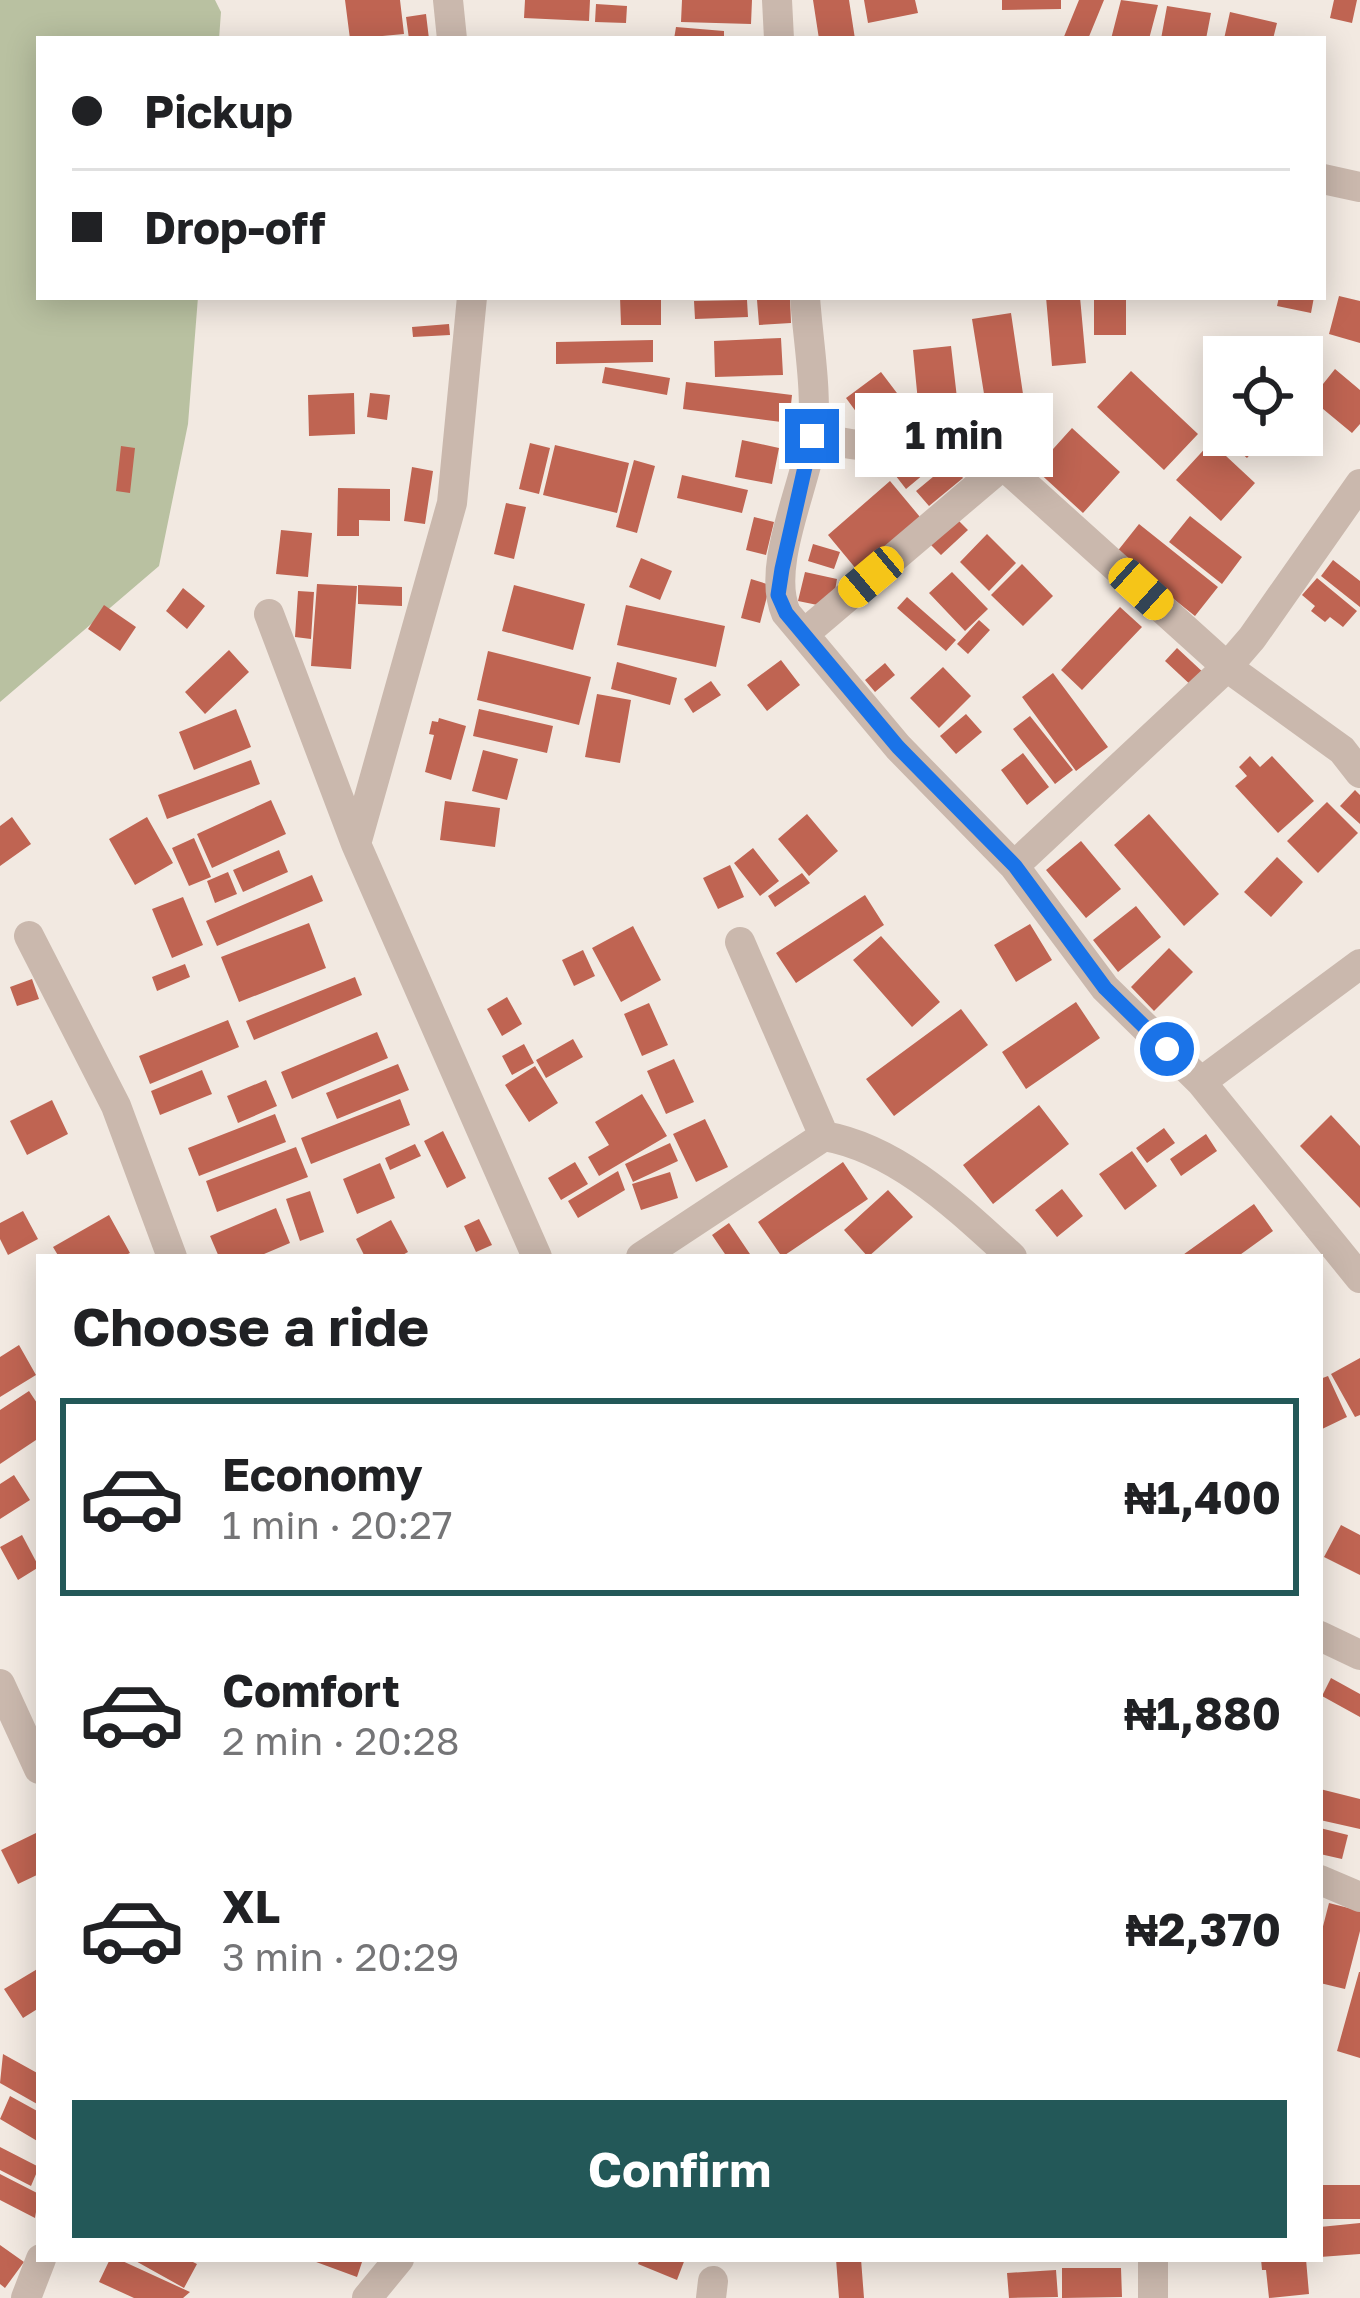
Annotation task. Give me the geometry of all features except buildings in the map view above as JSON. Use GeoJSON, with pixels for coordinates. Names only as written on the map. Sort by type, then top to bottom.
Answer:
{"type":"FeatureCollection","features":[{"type":"Feature","properties":{"kind":"street"},"geometry":{"type":"LineString","coordinates":[[448,0],[452,36]]}},
{"type":"Feature","properties":{"kind":"street"},"geometry":{"type":"LineString","coordinates":[[777,0],[779,36]]}},
{"type":"Feature","properties":{"kind":"street"},"geometry":{"type":"LineString","coordinates":[[1326,180],[1360,187]]}},
{"type":"Feature","properties":{"kind":"street"},"geometry":{"type":"LineString","coordinates":[[356,844],[452,503],[472,300]]}},
{"type":"Feature","properties":{"kind":"street"},"geometry":{"type":"LineString","coordinates":[[805,300],[812,436],[778,595],[786,613],[898,747],[1015,866],[1105,988],[1201,1082],[1321,1250],[1360,1278]]}},
{"type":"Feature","properties":{"kind":"street"},"geometry":{"type":"LineString","coordinates":[[812,436],[875,447],[952,437],[973,443],[1227,667],[1342,750],[1360,773]]}},
{"type":"Feature","properties":{"kind":"street"},"geometry":{"type":"LineString","coordinates":[[805,633],[1003,465]]}},
{"type":"Feature","properties":{"kind":"street"},"geometry":{"type":"LineString","coordinates":[[1015,866],[1227,667],[1360,484]]}},
{"type":"Feature","properties":{"kind":"street"},"geometry":{"type":"LineString","coordinates":[[269,614],[356,844],[536,1254]]}},
{"type":"Feature","properties":{"kind":"street"},"geometry":{"type":"LineString","coordinates":[[29,935],[116,1106],[171,1254]]}},
{"type":"Feature","properties":{"kind":"street"},"geometry":{"type":"LineString","coordinates":[[740,942],[824,1136]]}},
{"type":"Feature","properties":{"kind":"street"},"geometry":{"type":"LineString","coordinates":[[1201,1082],[1360,964]]}},
{"type":"Feature","properties":{"kind":"street"},"geometry":{"type":"LineString","coordinates":[[646,1254],[824,1136],[852,1141],[889,1157],[1008,1254]]}},
{"type":"Feature","properties":{"kind":"street"},"geometry":{"type":"LineString","coordinates":[[1323,1637],[1360,1655]]}},
{"type":"Feature","properties":{"kind":"street"},"geometry":{"type":"LineString","coordinates":[[0,1684],[36,1762]]}},
{"type":"Feature","properties":{"kind":"street"},"geometry":{"type":"LineString","coordinates":[[1323,1881],[1360,1897]]}},
{"type":"Feature","properties":{"kind":"street"},"geometry":{"type":"LineString","coordinates":[[26,2298],[39,2262]]}},
{"type":"Feature","properties":{"kind":"street"},"geometry":{"type":"LineString","coordinates":[[367,2298],[397,2262]]}},
{"type":"Feature","properties":{"kind":"street"},"geometry":{"type":"LineString","coordinates":[[1153,2262],[1154,2298]]}},
{"type":"Feature","properties":{"kind":"green space"},"geometry":{"type":"Polygon","coordinates":[[[0,0],[215,0],[221,12],[219,36],[36,36],[36,300],[198,300],[188,424],[159,566],[0,702],[0,0]]]}},
{"type":"Feature","properties":{"kind":"route"},"geometry":{"type":"LineString","coordinates":[[812,436],[778,595],[786,613],[898,747],[1015,866],[1105,988],[1167,1049]]}}]}
